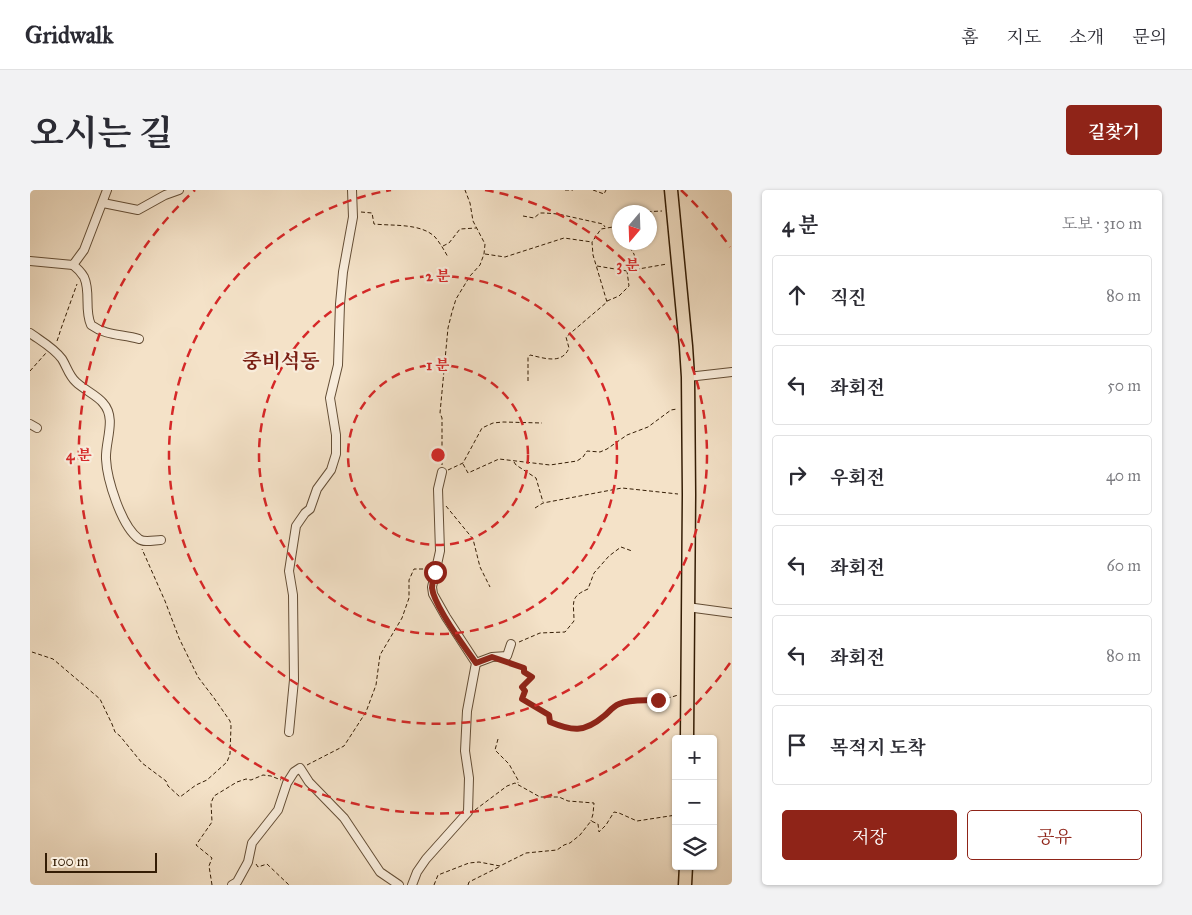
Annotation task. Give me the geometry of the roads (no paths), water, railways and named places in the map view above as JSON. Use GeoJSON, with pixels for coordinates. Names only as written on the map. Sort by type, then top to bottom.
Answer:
{"type":"FeatureCollection","features":[{"type":"Feature","properties":{"kind":"main road"},"geometry":{"type":"LineString","coordinates":[[671,190],[688,377],[688,735]]}},
{"type":"Feature","properties":{"kind":"main road"},"geometry":{"type":"LineString","coordinates":[[685,885],[686,870]]}},
{"type":"Feature","properties":{"kind":"street"},"geometry":{"type":"LineString","coordinates":[[73,265],[84,250],[107,190]]}},
{"type":"Feature","properties":{"kind":"street"},"geometry":{"type":"LineString","coordinates":[[103,204],[138,210],[165,195],[179,190]]}},
{"type":"Feature","properties":{"kind":"street"},"geometry":{"type":"LineString","coordinates":[[289,732],[294,680],[293,595],[289,571],[296,526],[304,513],[310,509],[317,489],[331,470],[336,454],[336,435],[330,398],[338,365],[340,304],[353,211],[352,190]]}},
{"type":"Feature","properties":{"kind":"street"},"geometry":{"type":"LineString","coordinates":[[30,261],[73,265],[83,275],[86,283],[91,325],[117,336],[128,335],[139,338]]}},
{"type":"Feature","properties":{"kind":"street"},"geometry":{"type":"LineString","coordinates":[[30,332],[52,348],[63,360],[74,381],[103,402],[109,419],[110,431],[106,458],[116,504],[127,524],[139,539],[144,541],[161,540]]}},
{"type":"Feature","properties":{"kind":"street"},"geometry":{"type":"LineString","coordinates":[[688,377],[732,372]]}},
{"type":"Feature","properties":{"kind":"street"},"geometry":{"type":"LineString","coordinates":[[412,885],[417,872],[426,859],[468,812],[469,778],[465,750],[467,711],[476,663],[433,594],[432,580],[440,551],[438,489],[442,472]]}},
{"type":"Feature","properties":{"kind":"street"},"geometry":{"type":"LineString","coordinates":[[687,607],[732,613]]}},
{"type":"Feature","properties":{"kind":"street"},"geometry":{"type":"LineString","coordinates":[[476,663],[492,657],[508,656],[511,644]]}},
{"type":"Feature","properties":{"kind":"street"},"geometry":{"type":"LineString","coordinates":[[232,885],[237,882],[248,862],[252,843],[278,810],[287,783],[294,772],[300,768],[309,782],[344,818],[380,872],[399,885]]}},
{"type":"Feature","properties":{"kind":"district","name":"중비석동"},"geometry":{"type":"Point","coordinates":[281,361]}}]}
